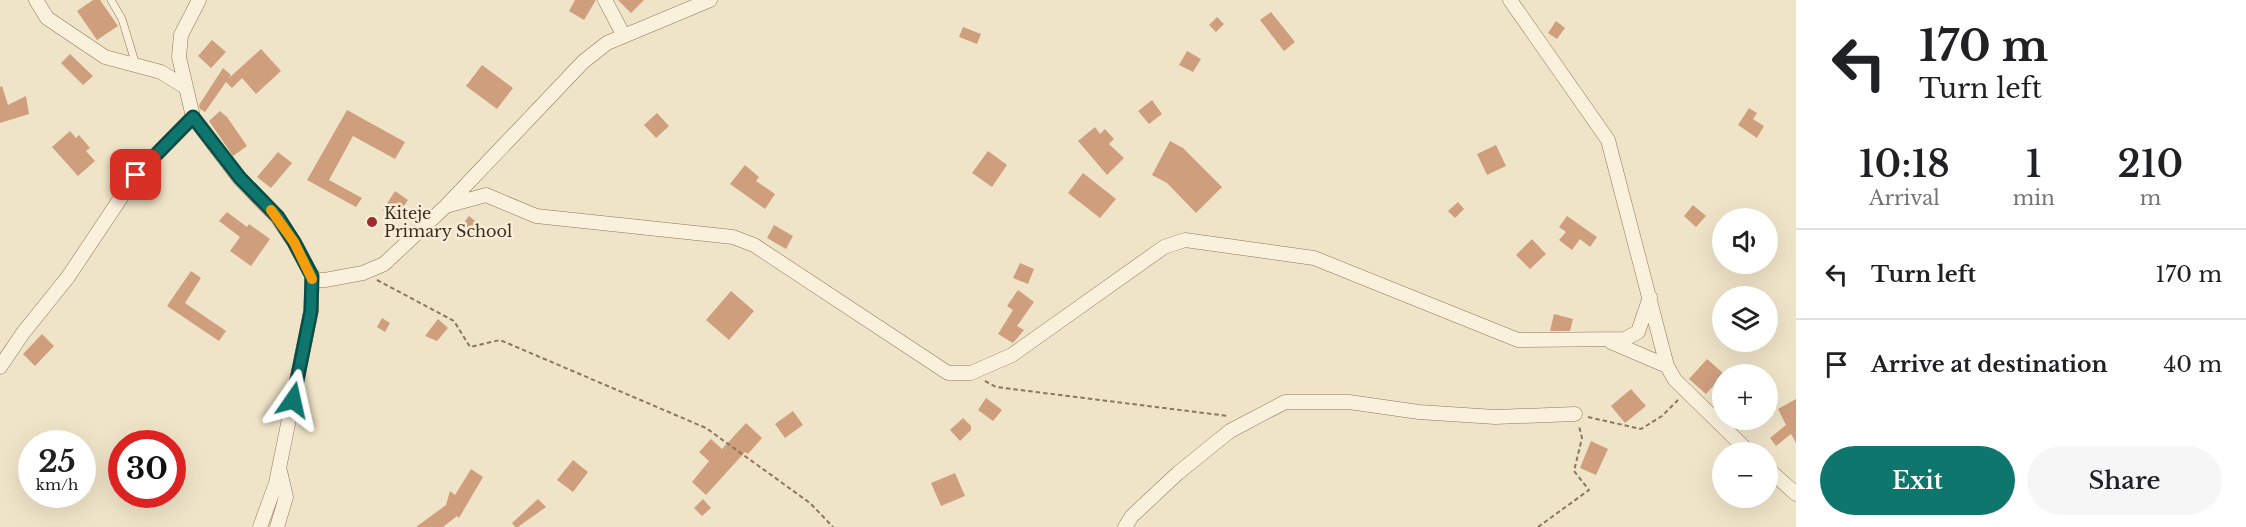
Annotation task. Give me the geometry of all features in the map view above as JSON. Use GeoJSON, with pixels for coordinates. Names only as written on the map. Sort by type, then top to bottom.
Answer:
{"type":"FeatureCollection","features":[{"type":"Feature","properties":{"kind":"street"},"geometry":{"type":"LineString","coordinates":[[36,0],[46,18],[105,57],[162,72],[185,87]]}},
{"type":"Feature","properties":{"kind":"street"},"geometry":{"type":"LineString","coordinates":[[199,0],[181,35],[178,57],[193,117],[240,178],[278,217],[312,276],[318,280],[363,273],[384,264],[446,206],[583,62],[607,43],[710,0]]}},
{"type":"Feature","properties":{"kind":"street"},"geometry":{"type":"LineString","coordinates":[[605,0],[624,36]]}},
{"type":"Feature","properties":{"kind":"street"},"geometry":{"type":"LineString","coordinates":[[1510,0],[1608,140],[1667,366],[1675,380],[1739,442]]}},
{"type":"Feature","properties":{"kind":"street"},"geometry":{"type":"LineString","coordinates":[[0,367],[23,333],[68,278],[136,175],[193,117]]}},
{"type":"Feature","properties":{"kind":"street"},"geometry":{"type":"LineString","coordinates":[[446,206],[486,195],[536,216],[732,237],[754,245],[948,373],[971,373],[1012,356],[1164,247],[1185,240],[1314,258],[1518,340],[1625,339],[1638,332],[1650,297]]}},
{"type":"Feature","properties":{"kind":"street"},"geometry":{"type":"LineString","coordinates":[[260,527],[276,483],[311,311],[312,276]]}},
{"type":"Feature","properties":{"kind":"street"},"geometry":{"type":"LineString","coordinates":[[1605,339],[1667,366]]}},
{"type":"Feature","properties":{"kind":"street"},"geometry":{"type":"LineString","coordinates":[[1125,527],[1132,516],[1178,473],[1230,431],[1286,402],[1348,402],[1419,412],[1495,417],[1575,414]]}},
{"type":"Feature","properties":{"kind":"street"},"geometry":{"type":"LineString","coordinates":[[277,527],[286,497],[279,468]]}},
{"type":"Feature","properties":{"kind":"street"},"geometry":{"type":"LineString","coordinates":[[1778,478],[1796,494]]}},
{"type":"Feature","properties":{"kind":"lane"},"geometry":{"type":"LineString","coordinates":[[111,0],[122,19],[136,65]]}},
{"type":"Feature","properties":{"kind":"path"},"geometry":{"type":"LineString","coordinates":[[363,273],[454,321],[470,347],[500,340],[706,428],[810,502],[833,527]]}},
{"type":"Feature","properties":{"kind":"path"},"geometry":{"type":"LineString","coordinates":[[971,373],[996,387],[1228,416]]}},
{"type":"Feature","properties":{"kind":"path"},"geometry":{"type":"LineString","coordinates":[[1538,527],[1589,490],[1574,471],[1582,438],[1575,414],[1641,429],[1662,416],[1687,392]]}},
{"type":"Feature","properties":{"kind":"building"},"geometry":{"type":"Polygon","coordinates":[[[93,0],[100,0],[118,26],[97,40],[77,11],[93,0]]]}},
{"type":"Feature","properties":{"kind":"building"},"geometry":{"type":"Polygon","coordinates":[[[575,0],[596,0],[584,20],[569,11],[575,0]]]}},
{"type":"Feature","properties":{"kind":"building"},"geometry":{"type":"Polygon","coordinates":[[[618,0],[644,0],[631,13],[618,0]]]}},
{"type":"Feature","properties":{"kind":"building"},"geometry":{"type":"Polygon","coordinates":[[[1271,12],[1295,42],[1284,51],[1260,20],[1271,12]]]}},
{"type":"Feature","properties":{"kind":"building"},"geometry":{"type":"Polygon","coordinates":[[[1217,17],[1224,24],[1216,32],[1209,25],[1217,17]]]}},
{"type":"Feature","properties":{"kind":"building"},"geometry":{"type":"Polygon","coordinates":[[[1556,21],[1565,28],[1557,39],[1548,33],[1556,21]]]}},
{"type":"Feature","properties":{"kind":"building"},"geometry":{"type":"Polygon","coordinates":[[[963,27],[981,34],[977,44],[959,37],[963,27]]]}},
{"type":"Feature","properties":{"kind":"building"},"geometry":{"type":"Polygon","coordinates":[[[212,40],[226,52],[211,68],[198,56],[212,40]]]}},
{"type":"Feature","properties":{"kind":"building"},"geometry":{"type":"Polygon","coordinates":[[[261,49],[281,71],[256,94],[242,78],[232,88],[226,82],[205,112],[200,109],[199,105],[223,68],[231,75],[229,78],[261,49]]]}},
{"type":"Feature","properties":{"kind":"building"},"geometry":{"type":"Polygon","coordinates":[[[1187,51],[1201,59],[1193,72],[1179,65],[1187,51]]]}},
{"type":"Feature","properties":{"kind":"building"},"geometry":{"type":"Polygon","coordinates":[[[70,54],[93,76],[83,85],[61,63],[70,54]]]}},
{"type":"Feature","properties":{"kind":"building"},"geometry":{"type":"Polygon","coordinates":[[[482,65],[513,88],[497,109],[466,86],[482,65]]]}},
{"type":"Feature","properties":{"kind":"building"},"geometry":{"type":"Polygon","coordinates":[[[2,86],[8,105],[26,96],[29,114],[0,123],[0,87],[2,86]]]}},
{"type":"Feature","properties":{"kind":"building"},"geometry":{"type":"Polygon","coordinates":[[[1152,100],[1162,114],[1149,124],[1138,111],[1152,100]]]}},
{"type":"Feature","properties":{"kind":"building"},"geometry":{"type":"Polygon","coordinates":[[[1749,108],[1757,113],[1753,119],[1764,126],[1757,138],[1738,125],[1749,108]]]}},
{"type":"Feature","properties":{"kind":"building"},"geometry":{"type":"Polygon","coordinates":[[[347,110],[405,142],[395,159],[353,136],[329,180],[362,198],[356,207],[307,180],[347,110]]]}},
{"type":"Feature","properties":{"kind":"building"},"geometry":{"type":"Polygon","coordinates":[[[220,111],[227,117],[247,146],[233,156],[209,121],[220,111]]]}},
{"type":"Feature","properties":{"kind":"building"},"geometry":{"type":"Polygon","coordinates":[[[657,113],[669,126],[656,138],[644,125],[657,113]]]}},
{"type":"Feature","properties":{"kind":"building"},"geometry":{"type":"Polygon","coordinates":[[[1095,127],[1100,134],[1105,129],[1114,139],[1109,144],[1124,158],[1107,175],[1078,141],[1095,127]]]}},
{"type":"Feature","properties":{"kind":"building"},"geometry":{"type":"Polygon","coordinates":[[[70,131],[76,138],[79,135],[90,148],[86,151],[95,161],[78,176],[52,147],[70,131]]]}},
{"type":"Feature","properties":{"kind":"building"},"geometry":{"type":"Polygon","coordinates":[[[1170,141],[1183,148],[1222,187],[1196,213],[1167,183],[1152,175],[1170,141]]]}},
{"type":"Feature","properties":{"kind":"building"},"geometry":{"type":"Polygon","coordinates":[[[1496,145],[1506,166],[1487,175],[1477,154],[1496,145]]]}},
{"type":"Feature","properties":{"kind":"building"},"geometry":{"type":"Polygon","coordinates":[[[988,151],[1007,165],[992,187],[972,173],[988,151]]]}},
{"type":"Feature","properties":{"kind":"building"},"geometry":{"type":"Polygon","coordinates":[[[278,152],[292,163],[271,188],[257,177],[278,152]]]}},
{"type":"Feature","properties":{"kind":"building"},"geometry":{"type":"Polygon","coordinates":[[[745,165],[759,177],[756,181],[775,194],[765,209],[730,184],[745,165]]]}},
{"type":"Feature","properties":{"kind":"building"},"geometry":{"type":"Polygon","coordinates":[[[1083,173],[1116,199],[1100,218],[1068,193],[1083,173]]]}},
{"type":"Feature","properties":{"kind":"building"},"geometry":{"type":"Polygon","coordinates":[[[395,191],[408,200],[396,218],[383,210],[395,191]]]}},
{"type":"Feature","properties":{"kind":"building"},"geometry":{"type":"Polygon","coordinates":[[[1458,202],[1464,209],[1455,218],[1448,211],[1458,202]]]}},
{"type":"Feature","properties":{"kind":"building"},"geometry":{"type":"Polygon","coordinates":[[[1693,205],[1706,216],[1696,227],[1684,216],[1693,205]]]}},
{"type":"Feature","properties":{"kind":"building"},"geometry":{"type":"Polygon","coordinates":[[[227,212],[247,227],[249,224],[270,239],[251,266],[230,251],[240,237],[219,221],[227,212]]]}},
{"type":"Feature","properties":{"kind":"building"},"geometry":{"type":"Polygon","coordinates":[[[469,216],[481,226],[472,236],[461,226],[469,216]]]}},
{"type":"Feature","properties":{"kind":"building"},"geometry":{"type":"Polygon","coordinates":[[[1567,216],[1597,237],[1590,247],[1580,239],[1572,250],[1559,240],[1566,232],[1559,227],[1567,216]]]}},
{"type":"Feature","properties":{"kind":"building"},"geometry":{"type":"Polygon","coordinates":[[[774,225],[793,236],[786,249],[767,238],[774,225]]]}},
{"type":"Feature","properties":{"kind":"building"},"geometry":{"type":"Polygon","coordinates":[[[1532,239],[1546,254],[1530,269],[1516,255],[1532,239]]]}},
{"type":"Feature","properties":{"kind":"building"},"geometry":{"type":"Polygon","coordinates":[[[1020,263],[1034,269],[1028,284],[1013,278],[1020,263]]]}},
{"type":"Feature","properties":{"kind":"building"},"geometry":{"type":"Polygon","coordinates":[[[191,271],[201,278],[185,303],[226,331],[219,341],[167,306],[191,271]]]}},
{"type":"Feature","properties":{"kind":"building"},"geometry":{"type":"Polygon","coordinates":[[[1018,290],[1034,302],[1017,326],[1024,330],[1013,343],[998,334],[1013,310],[1007,306],[1018,290]]]}},
{"type":"Feature","properties":{"kind":"building"},"geometry":{"type":"Polygon","coordinates":[[[731,291],[754,311],[729,340],[706,320],[731,291]]]}},
{"type":"Feature","properties":{"kind":"building"},"geometry":{"type":"Polygon","coordinates":[[[1554,314],[1573,319],[1570,331],[1550,331],[1554,314]]]}},
{"type":"Feature","properties":{"kind":"building"},"geometry":{"type":"Polygon","coordinates":[[[382,318],[390,323],[385,332],[377,327],[382,318]]]}},
{"type":"Feature","properties":{"kind":"building"},"geometry":{"type":"Polygon","coordinates":[[[438,319],[448,328],[437,341],[425,336],[438,319]]]}},
{"type":"Feature","properties":{"kind":"building"},"geometry":{"type":"Polygon","coordinates":[[[42,334],[54,346],[35,366],[23,354],[42,334]]]}},
{"type":"Feature","properties":{"kind":"building"},"geometry":{"type":"Polygon","coordinates":[[[1707,359],[1713,364],[1712,387],[1706,394],[1689,379],[1707,359]]]}},
{"type":"Feature","properties":{"kind":"building"},"geometry":{"type":"Polygon","coordinates":[[[1631,389],[1646,406],[1625,423],[1611,406],[1631,389]]]}},
{"type":"Feature","properties":{"kind":"building"},"geometry":{"type":"Polygon","coordinates":[[[986,398],[1002,410],[993,421],[978,410],[986,398]]]}},
{"type":"Feature","properties":{"kind":"building"},"geometry":{"type":"Polygon","coordinates":[[[1796,399],[1796,443],[1791,434],[1778,444],[1778,442],[1773,442],[1770,438],[1786,425],[1778,409],[1796,399]]]}},
{"type":"Feature","properties":{"kind":"building"},"geometry":{"type":"Polygon","coordinates":[[[793,411],[803,425],[785,438],[775,424],[793,411]]]}},
{"type":"Feature","properties":{"kind":"building"},"geometry":{"type":"Polygon","coordinates":[[[963,418],[971,426],[971,430],[960,441],[950,430],[963,418]]]}},
{"type":"Feature","properties":{"kind":"building"},"geometry":{"type":"Polygon","coordinates":[[[746,423],[762,438],[748,454],[745,452],[706,495],[692,482],[709,461],[699,452],[711,439],[722,449],[746,423]]]}},
{"type":"Feature","properties":{"kind":"building"},"geometry":{"type":"Polygon","coordinates":[[[1591,441],[1608,449],[1596,475],[1580,468],[1591,441]]]}},
{"type":"Feature","properties":{"kind":"building"},"geometry":{"type":"Polygon","coordinates":[[[573,460],[588,472],[573,492],[557,480],[573,460]]]}},
{"type":"Feature","properties":{"kind":"building"},"geometry":{"type":"Polygon","coordinates":[[[471,469],[483,477],[459,518],[457,516],[443,527],[416,527],[446,505],[450,491],[455,495],[471,469]]]}},
{"type":"Feature","properties":{"kind":"building"},"geometry":{"type":"Polygon","coordinates":[[[955,473],[965,496],[941,506],[931,483],[955,473]]]}},
{"type":"Feature","properties":{"kind":"building"},"geometry":{"type":"Polygon","coordinates":[[[538,499],[546,507],[515,527],[512,523],[538,499]]]}},
{"type":"Feature","properties":{"kind":"building"},"geometry":{"type":"Polygon","coordinates":[[[703,499],[711,508],[702,516],[694,508],[703,499]]]}},
{"type":"Feature","properties":{"kind":"slow traffic"},"geometry":{"type":"LineString","coordinates":[[271,210],[294,242],[312,279]]}},
{"type":"Feature","properties":{"kind":"place","name":"Kiteje Primary School"},"geometry":{"type":"Point","coordinates":[372,222]}},
{"type":"Feature","properties":{"kind":"route"},"geometry":{"type":"LineString","coordinates":[[136,175],[193,117],[221,156],[278,217],[312,276],[311,311],[293,400]]}}]}
